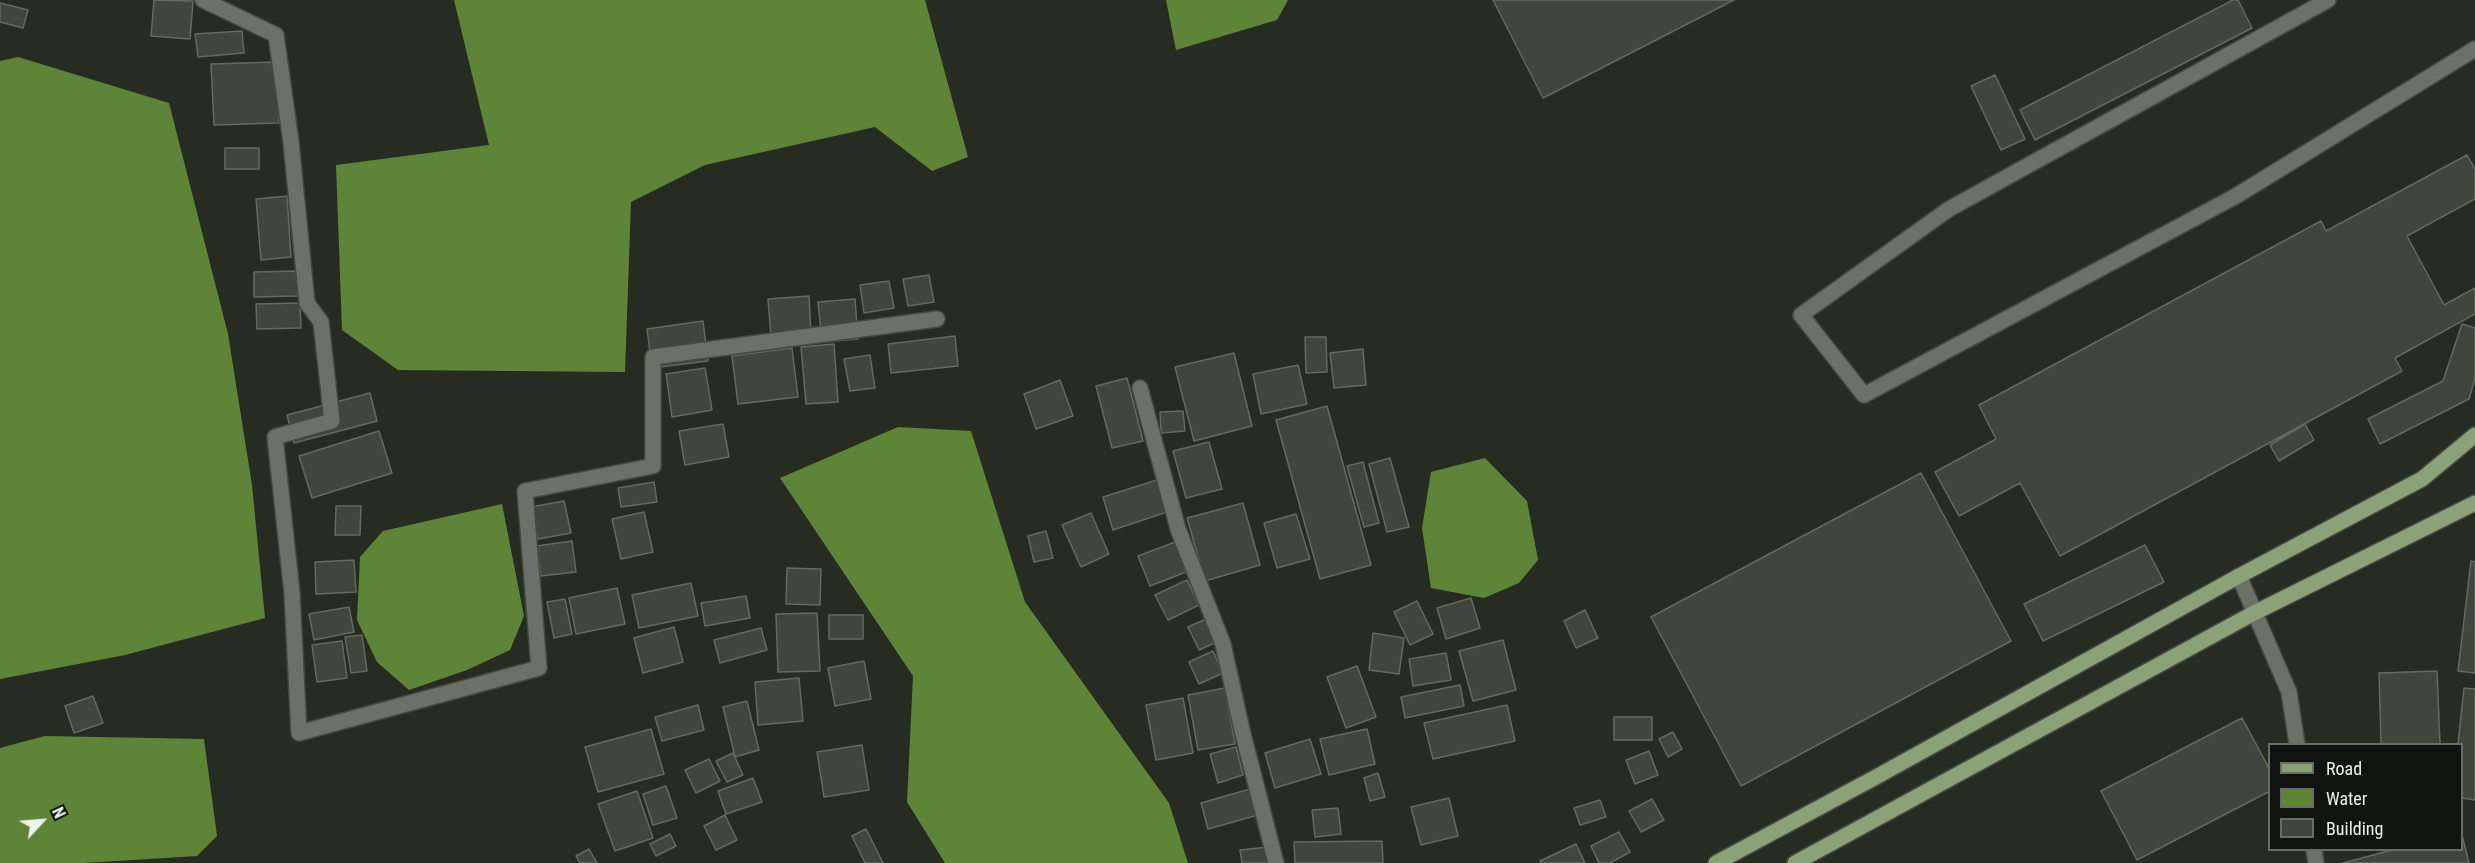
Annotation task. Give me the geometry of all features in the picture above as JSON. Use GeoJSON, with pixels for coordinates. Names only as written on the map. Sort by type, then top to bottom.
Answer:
{"type":"FeatureCollection","features":[{"type":"Feature","properties":{"kind":"main road"},"geometry":{"type":"LineString","coordinates":[[1716,863],[1886,772],[2239,576],[2422,479],[2475,435]]}},
{"type":"Feature","properties":{"kind":"main road"},"geometry":{"type":"LineString","coordinates":[[1795,863],[2254,613],[2475,503]]}},
{"type":"Feature","properties":{"kind":"street"},"geometry":{"type":"LineString","coordinates":[[203,0],[276,35],[291,142],[307,303],[321,322],[332,421],[274,437],[292,592],[299,733],[539,668],[525,491],[652,466],[653,357],[937,319]]}},
{"type":"Feature","properties":{"kind":"street"},"geometry":{"type":"LineString","coordinates":[[2328,0],[1949,209],[1801,315],[1864,395],[2236,196],[2475,49]]}},
{"type":"Feature","properties":{"kind":"street"},"geometry":{"type":"LineString","coordinates":[[1140,387],[1178,529],[1223,644],[1276,863]]}},
{"type":"Feature","properties":{"kind":"street"},"geometry":{"type":"LineString","coordinates":[[2239,576],[2289,692],[2297,743]]}},
{"type":"Feature","properties":{"kind":"water"},"geometry":{"type":"Polygon","coordinates":[[[454,0],[925,0],[968,157],[932,171],[875,127],[705,165],[631,202],[625,372],[398,370],[342,330],[336,165],[489,145],[454,0]]]}},
{"type":"Feature","properties":{"kind":"water"},"geometry":{"type":"Polygon","coordinates":[[[1166,0],[1288,0],[1277,20],[1176,50],[1166,0]]]}},
{"type":"Feature","properties":{"kind":"water"},"geometry":{"type":"Polygon","coordinates":[[[18,57],[169,103],[228,334],[252,485],[265,618],[125,655],[0,679],[0,61],[18,57]]]}},
{"type":"Feature","properties":{"kind":"water"},"geometry":{"type":"Polygon","coordinates":[[[898,427],[971,431],[1025,602],[1169,803],[1188,863],[945,863],[907,802],[913,676],[780,478],[898,427]]]}},
{"type":"Feature","properties":{"kind":"water"},"geometry":{"type":"Polygon","coordinates":[[[1485,458],[1527,501],[1538,560],[1519,583],[1484,598],[1431,588],[1422,528],[1431,472],[1485,458]]]}},
{"type":"Feature","properties":{"kind":"water"},"geometry":{"type":"Polygon","coordinates":[[[502,504],[524,616],[510,650],[467,670],[409,690],[377,662],[357,620],[360,557],[383,531],[502,504]]]}},
{"type":"Feature","properties":{"kind":"water"},"geometry":{"type":"Polygon","coordinates":[[[45,736],[204,739],[217,836],[197,856],[84,863],[0,863],[0,748],[45,736]]]}},
{"type":"Feature","properties":{"kind":"building"},"geometry":{"type":"Polygon","coordinates":[[[154,0],[193,1],[190,39],[151,36],[154,0]]]}},
{"type":"Feature","properties":{"kind":"building"},"geometry":{"type":"Polygon","coordinates":[[[1493,0],[1734,0],[1543,98],[1493,0]]]}},
{"type":"Feature","properties":{"kind":"building"},"geometry":{"type":"Polygon","coordinates":[[[2233,0],[2238,0],[2252,28],[2035,140],[2020,110],[2233,0]]]}},
{"type":"Feature","properties":{"kind":"building"},"geometry":{"type":"Polygon","coordinates":[[[0,3],[28,10],[23,28],[0,22],[0,3]]]}},
{"type":"Feature","properties":{"kind":"building"},"geometry":{"type":"Polygon","coordinates":[[[242,31],[244,53],[198,57],[195,34],[242,31]]]}},
{"type":"Feature","properties":{"kind":"building"},"geometry":{"type":"Polygon","coordinates":[[[276,62],[279,123],[214,125],[211,64],[276,62]]]}},
{"type":"Feature","properties":{"kind":"building"},"geometry":{"type":"Polygon","coordinates":[[[1995,75],[2025,139],[2001,150],[1971,86],[1995,75]]]}},
{"type":"Feature","properties":{"kind":"building"},"geometry":{"type":"Polygon","coordinates":[[[225,148],[259,148],[259,169],[225,169],[225,148]]]}},
{"type":"Feature","properties":{"kind":"building"},"geometry":{"type":"Polygon","coordinates":[[[2467,155],[2475,169],[2475,199],[2407,236],[2444,305],[2475,288],[2475,314],[2395,358],[2402,371],[2060,556],[2020,483],[1959,516],[1935,472],[1996,439],[1979,405],[2321,221],[2326,231],[2467,155]]]}},
{"type":"Feature","properties":{"kind":"building"},"geometry":{"type":"Polygon","coordinates":[[[287,196],[291,257],[261,260],[256,199],[287,196]]]}},
{"type":"Feature","properties":{"kind":"building"},"geometry":{"type":"Polygon","coordinates":[[[298,271],[298,296],[254,297],[254,272],[298,271]]]}},
{"type":"Feature","properties":{"kind":"building"},"geometry":{"type":"Polygon","coordinates":[[[929,275],[934,302],[908,306],[903,279],[929,275]]]}},
{"type":"Feature","properties":{"kind":"building"},"geometry":{"type":"Polygon","coordinates":[[[889,281],[894,308],[864,313],[860,285],[889,281]]]}},
{"type":"Feature","properties":{"kind":"building"},"geometry":{"type":"Polygon","coordinates":[[[809,296],[811,334],[771,337],[768,299],[809,296]]]}},
{"type":"Feature","properties":{"kind":"building"},"geometry":{"type":"Polygon","coordinates":[[[855,299],[858,339],[822,342],[818,302],[855,299]]]}},
{"type":"Feature","properties":{"kind":"building"},"geometry":{"type":"Polygon","coordinates":[[[300,303],[301,328],[257,329],[256,304],[300,303]]]}},
{"type":"Feature","properties":{"kind":"building"},"geometry":{"type":"Polygon","coordinates":[[[703,321],[708,361],[652,368],[647,329],[703,321]]]}},
{"type":"Feature","properties":{"kind":"building"},"geometry":{"type":"Polygon","coordinates":[[[2462,324],[2475,328],[2475,378],[2469,399],[2380,444],[2368,419],[2443,381],[2462,324]]]}},
{"type":"Feature","properties":{"kind":"building"},"geometry":{"type":"Polygon","coordinates":[[[955,336],[958,366],[891,373],[888,344],[955,336]]]}},
{"type":"Feature","properties":{"kind":"building"},"geometry":{"type":"Polygon","coordinates":[[[1305,337],[1326,337],[1327,372],[1306,373],[1305,337]]]}},
{"type":"Feature","properties":{"kind":"building"},"geometry":{"type":"Polygon","coordinates":[[[834,344],[838,402],[806,404],[801,347],[834,344]]]}},
{"type":"Feature","properties":{"kind":"building"},"geometry":{"type":"Polygon","coordinates":[[[792,348],[798,397],[738,404],[732,356],[792,348]]]}},
{"type":"Feature","properties":{"kind":"building"},"geometry":{"type":"Polygon","coordinates":[[[1363,349],[1366,385],[1334,388],[1330,353],[1363,349]]]}},
{"type":"Feature","properties":{"kind":"building"},"geometry":{"type":"Polygon","coordinates":[[[1234,353],[1252,426],[1194,441],[1175,367],[1234,353]]]}},
{"type":"Feature","properties":{"kind":"building"},"geometry":{"type":"Polygon","coordinates":[[[870,355],[875,388],[850,391],[844,359],[870,355]]]}},
{"type":"Feature","properties":{"kind":"building"},"geometry":{"type":"Polygon","coordinates":[[[1298,365],[1307,404],[1261,414],[1253,374],[1298,365]]]}},
{"type":"Feature","properties":{"kind":"building"},"geometry":{"type":"Polygon","coordinates":[[[705,368],[712,410],[672,417],[666,374],[705,368]]]}},
{"type":"Feature","properties":{"kind":"building"},"geometry":{"type":"Polygon","coordinates":[[[1127,378],[1143,441],[1112,448],[1096,386],[1127,378]]]}},
{"type":"Feature","properties":{"kind":"building"},"geometry":{"type":"Polygon","coordinates":[[[1060,380],[1073,416],[1036,429],[1024,394],[1060,380]]]}},
{"type":"Feature","properties":{"kind":"building"},"geometry":{"type":"Polygon","coordinates":[[[370,393],[377,421],[294,443],[287,415],[370,393]]]}},
{"type":"Feature","properties":{"kind":"building"},"geometry":{"type":"Polygon","coordinates":[[[1327,406],[1371,565],[1320,579],[1276,420],[1327,406]]]}},
{"type":"Feature","properties":{"kind":"building"},"geometry":{"type":"Polygon","coordinates":[[[1183,411],[1185,431],[1161,433],[1160,412],[1183,411]]]}},
{"type":"Feature","properties":{"kind":"building"},"geometry":{"type":"Polygon","coordinates":[[[723,424],[729,457],[685,465],[679,431],[723,424]]]}},
{"type":"Feature","properties":{"kind":"building"},"geometry":{"type":"Polygon","coordinates":[[[2305,424],[2314,440],[2279,461],[2270,445],[2305,424]]]}},
{"type":"Feature","properties":{"kind":"building"},"geometry":{"type":"Polygon","coordinates":[[[379,431],[392,473],[312,498],[299,456],[379,431]]]}},
{"type":"Feature","properties":{"kind":"building"},"geometry":{"type":"Polygon","coordinates":[[[1209,442],[1222,489],[1186,498],[1173,451],[1209,442]]]}},
{"type":"Feature","properties":{"kind":"building"},"geometry":{"type":"Polygon","coordinates":[[[1390,458],[1409,527],[1387,532],[1369,464],[1390,458]]]}},
{"type":"Feature","properties":{"kind":"building"},"geometry":{"type":"Polygon","coordinates":[[[1363,462],[1379,523],[1364,527],[1347,466],[1363,462]]]}},
{"type":"Feature","properties":{"kind":"building"},"geometry":{"type":"Polygon","coordinates":[[[1921,473],[2011,641],[1741,786],[1651,617],[1921,473]]]}},
{"type":"Feature","properties":{"kind":"building"},"geometry":{"type":"Polygon","coordinates":[[[1157,480],[1167,512],[1113,530],[1103,497],[1157,480]]]}},
{"type":"Feature","properties":{"kind":"building"},"geometry":{"type":"Polygon","coordinates":[[[654,482],[657,502],[621,507],[618,488],[654,482]]]}},
{"type":"Feature","properties":{"kind":"building"},"geometry":{"type":"Polygon","coordinates":[[[564,501],[571,533],[538,539],[531,507],[564,501]]]}},
{"type":"Feature","properties":{"kind":"building"},"geometry":{"type":"Polygon","coordinates":[[[1243,503],[1260,565],[1205,581],[1187,518],[1243,503]]]}},
{"type":"Feature","properties":{"kind":"building"},"geometry":{"type":"Polygon","coordinates":[[[336,506],[361,506],[360,535],[335,535],[336,506]]]}},
{"type":"Feature","properties":{"kind":"building"},"geometry":{"type":"Polygon","coordinates":[[[644,512],[653,552],[621,559],[612,519],[644,512]]]}},
{"type":"Feature","properties":{"kind":"building"},"geometry":{"type":"Polygon","coordinates":[[[1091,513],[1109,554],[1081,567],[1062,525],[1091,513]]]}},
{"type":"Feature","properties":{"kind":"building"},"geometry":{"type":"Polygon","coordinates":[[[1296,514],[1310,559],[1277,568],[1264,523],[1296,514]]]}},
{"type":"Feature","properties":{"kind":"building"},"geometry":{"type":"Polygon","coordinates":[[[1046,531],[1053,558],[1034,562],[1028,536],[1046,531]]]}},
{"type":"Feature","properties":{"kind":"building"},"geometry":{"type":"Polygon","coordinates":[[[572,541],[576,572],[541,576],[537,546],[572,541]]]}},
{"type":"Feature","properties":{"kind":"building"},"geometry":{"type":"Polygon","coordinates":[[[1175,542],[1186,572],[1150,586],[1138,556],[1175,542]]]}},
{"type":"Feature","properties":{"kind":"building"},"geometry":{"type":"Polygon","coordinates":[[[2145,545],[2164,582],[2043,641],[2024,604],[2145,545]]]}},
{"type":"Feature","properties":{"kind":"building"},"geometry":{"type":"Polygon","coordinates":[[[354,560],[356,592],[316,594],[315,562],[354,560]]]}},
{"type":"Feature","properties":{"kind":"building"},"geometry":{"type":"Polygon","coordinates":[[[2471,561],[2475,562],[2475,673],[2458,671],[2471,561]]]}},
{"type":"Feature","properties":{"kind":"building"},"geometry":{"type":"Polygon","coordinates":[[[787,568],[821,569],[820,605],[786,604],[787,568]]]}},
{"type":"Feature","properties":{"kind":"building"},"geometry":{"type":"Polygon","coordinates":[[[1187,580],[1199,605],[1168,620],[1155,595],[1187,580]]]}},
{"type":"Feature","properties":{"kind":"building"},"geometry":{"type":"Polygon","coordinates":[[[691,583],[698,616],[639,628],[632,595],[691,583]]]}},
{"type":"Feature","properties":{"kind":"building"},"geometry":{"type":"Polygon","coordinates":[[[617,588],[625,624],[576,634],[569,598],[617,588]]]}},
{"type":"Feature","properties":{"kind":"building"},"geometry":{"type":"Polygon","coordinates":[[[746,596],[750,618],[705,626],[701,603],[746,596]]]}},
{"type":"Feature","properties":{"kind":"building"},"geometry":{"type":"Polygon","coordinates":[[[1471,598],[1480,628],[1446,639],[1437,608],[1471,598]]]}},
{"type":"Feature","properties":{"kind":"building"},"geometry":{"type":"Polygon","coordinates":[[[565,599],[572,634],[554,638],[547,602],[565,599]]]}},
{"type":"Feature","properties":{"kind":"building"},"geometry":{"type":"Polygon","coordinates":[[[1417,601],[1433,634],[1410,645],[1394,612],[1417,601]]]}},
{"type":"Feature","properties":{"kind":"building"},"geometry":{"type":"Polygon","coordinates":[[[349,607],[354,632],[314,640],[309,614],[349,607]]]}},
{"type":"Feature","properties":{"kind":"building"},"geometry":{"type":"Polygon","coordinates":[[[1585,610],[1598,638],[1576,648],[1564,621],[1585,610]]]}},
{"type":"Feature","properties":{"kind":"building"},"geometry":{"type":"Polygon","coordinates":[[[817,613],[820,671],[778,672],[776,614],[817,613]]]}},
{"type":"Feature","properties":{"kind":"building"},"geometry":{"type":"Polygon","coordinates":[[[829,615],[863,615],[863,639],[829,639],[829,615]]]}},
{"type":"Feature","properties":{"kind":"building"},"geometry":{"type":"Polygon","coordinates":[[[1206,619],[1217,642],[1199,650],[1188,627],[1206,619]]]}},
{"type":"Feature","properties":{"kind":"building"},"geometry":{"type":"Polygon","coordinates":[[[674,627],[683,662],[643,673],[634,638],[674,627]]]}},
{"type":"Feature","properties":{"kind":"building"},"geometry":{"type":"Polygon","coordinates":[[[761,628],[767,650],[720,663],[714,640],[761,628]]]}},
{"type":"Feature","properties":{"kind":"building"},"geometry":{"type":"Polygon","coordinates":[[[1373,633],[1404,638],[1399,674],[1369,670],[1373,633]]]}},
{"type":"Feature","properties":{"kind":"building"},"geometry":{"type":"Polygon","coordinates":[[[362,635],[367,671],[351,673],[345,637],[362,635]]]}},
{"type":"Feature","properties":{"kind":"building"},"geometry":{"type":"Polygon","coordinates":[[[1503,640],[1516,690],[1473,701],[1459,651],[1503,640]]]}},
{"type":"Feature","properties":{"kind":"building"},"geometry":{"type":"Polygon","coordinates":[[[342,641],[347,678],[317,682],[312,645],[342,641]]]}},
{"type":"Feature","properties":{"kind":"building"},"geometry":{"type":"Polygon","coordinates":[[[1213,651],[1223,673],[1199,684],[1189,662],[1213,651]]]}},
{"type":"Feature","properties":{"kind":"building"},"geometry":{"type":"Polygon","coordinates":[[[1446,653],[1451,680],[1413,686],[1409,659],[1446,653]]]}},
{"type":"Feature","properties":{"kind":"building"},"geometry":{"type":"Polygon","coordinates":[[[864,661],[871,699],[835,706],[828,668],[864,661]]]}},
{"type":"Feature","properties":{"kind":"building"},"geometry":{"type":"Polygon","coordinates":[[[1357,666],[1376,717],[1346,728],[1327,677],[1357,666]]]}},
{"type":"Feature","properties":{"kind":"building"},"geometry":{"type":"Polygon","coordinates":[[[2437,671],[2440,743],[2381,743],[2379,673],[2437,671]]]}},
{"type":"Feature","properties":{"kind":"building"},"geometry":{"type":"Polygon","coordinates":[[[799,678],[803,721],[758,725],[755,682],[799,678]]]}},
{"type":"Feature","properties":{"kind":"building"},"geometry":{"type":"Polygon","coordinates":[[[1460,685],[1464,706],[1405,718],[1401,697],[1460,685]]]}},
{"type":"Feature","properties":{"kind":"building"},"geometry":{"type":"Polygon","coordinates":[[[1225,688],[1235,744],[1198,750],[1188,695],[1225,688]]]}},
{"type":"Feature","properties":{"kind":"building"},"geometry":{"type":"Polygon","coordinates":[[[2464,688],[2475,689],[2475,800],[2463,798],[2463,743],[2458,743],[2464,688]]]}},
{"type":"Feature","properties":{"kind":"building"},"geometry":{"type":"Polygon","coordinates":[[[93,696],[103,723],[74,733],[65,706],[93,696]]]}},
{"type":"Feature","properties":{"kind":"building"},"geometry":{"type":"Polygon","coordinates":[[[1183,698],[1193,753],[1156,760],[1146,705],[1183,698]]]}},
{"type":"Feature","properties":{"kind":"building"},"geometry":{"type":"Polygon","coordinates":[[[747,701],[759,750],[735,757],[723,707],[747,701]]]}},
{"type":"Feature","properties":{"kind":"building"},"geometry":{"type":"Polygon","coordinates":[[[698,705],[704,730],[662,741],[655,717],[698,705]]]}},
{"type":"Feature","properties":{"kind":"building"},"geometry":{"type":"Polygon","coordinates":[[[1507,705],[1515,741],[1433,759],[1424,723],[1507,705]]]}},
{"type":"Feature","properties":{"kind":"building"},"geometry":{"type":"Polygon","coordinates":[[[1614,717],[1652,717],[1652,740],[1614,740],[1614,717]]]}},
{"type":"Feature","properties":{"kind":"building"},"geometry":{"type":"Polygon","coordinates":[[[2242,718],[2268,766],[2268,792],[2137,860],[2101,791],[2242,718]]]}},
{"type":"Feature","properties":{"kind":"building"},"geometry":{"type":"Polygon","coordinates":[[[651,729],[664,774],[598,792],[585,747],[651,729]]]}},
{"type":"Feature","properties":{"kind":"building"},"geometry":{"type":"Polygon","coordinates":[[[1367,729],[1375,764],[1329,775],[1320,739],[1367,729]]]}},
{"type":"Feature","properties":{"kind":"building"},"geometry":{"type":"Polygon","coordinates":[[[1673,732],[1682,749],[1668,757],[1659,739],[1673,732]]]}},
{"type":"Feature","properties":{"kind":"building"},"geometry":{"type":"Polygon","coordinates":[[[1310,739],[1321,774],[1275,788],[1265,753],[1310,739]]]}},
{"type":"Feature","properties":{"kind":"building"},"geometry":{"type":"Polygon","coordinates":[[[862,745],[869,790],[824,797],[817,752],[862,745]]]}},
{"type":"Feature","properties":{"kind":"building"},"geometry":{"type":"Polygon","coordinates":[[[1236,747],[1243,775],[1218,783],[1210,754],[1236,747]]]}},
{"type":"Feature","properties":{"kind":"building"},"geometry":{"type":"Polygon","coordinates":[[[1649,751],[1658,775],[1635,784],[1626,760],[1649,751]]]}},
{"type":"Feature","properties":{"kind":"building"},"geometry":{"type":"Polygon","coordinates":[[[733,753],[743,775],[727,782],[716,761],[733,753]]]}},
{"type":"Feature","properties":{"kind":"building"},"geometry":{"type":"Polygon","coordinates":[[[709,759],[720,781],[696,793],[685,770],[709,759]]]}},
{"type":"Feature","properties":{"kind":"building"},"geometry":{"type":"Polygon","coordinates":[[[1378,773],[1385,797],[1370,801],[1364,778],[1378,773]]]}},
{"type":"Feature","properties":{"kind":"building"},"geometry":{"type":"Polygon","coordinates":[[[753,778],[762,802],[726,814],[718,791],[753,778]]]}},
{"type":"Feature","properties":{"kind":"building"},"geometry":{"type":"Polygon","coordinates":[[[666,786],[677,818],[653,825],[643,794],[666,786]]]}},
{"type":"Feature","properties":{"kind":"building"},"geometry":{"type":"Polygon","coordinates":[[[1250,789],[1258,815],[1208,829],[1201,803],[1250,789]]]}},
{"type":"Feature","properties":{"kind":"building"},"geometry":{"type":"Polygon","coordinates":[[[637,791],[653,838],[615,851],[598,804],[637,791]]]}},
{"type":"Feature","properties":{"kind":"building"},"geometry":{"type":"Polygon","coordinates":[[[1449,798],[1458,836],[1421,845],[1411,807],[1449,798]]]}},
{"type":"Feature","properties":{"kind":"building"},"geometry":{"type":"Polygon","coordinates":[[[1652,799],[1664,820],[1641,832],[1629,811],[1652,799]]]}},
{"type":"Feature","properties":{"kind":"building"},"geometry":{"type":"Polygon","coordinates":[[[1600,800],[1606,817],[1580,825],[1574,808],[1600,800]]]}},
{"type":"Feature","properties":{"kind":"building"},"geometry":{"type":"Polygon","coordinates":[[[1338,808],[1341,834],[1315,837],[1312,810],[1338,808]]]}},
{"type":"Feature","properties":{"kind":"building"},"geometry":{"type":"Polygon","coordinates":[[[725,815],[737,840],[716,850],[704,826],[725,815]]]}},
{"type":"Feature","properties":{"kind":"building"},"geometry":{"type":"Polygon","coordinates":[[[866,829],[883,863],[865,863],[852,836],[866,829]]]}},
{"type":"Feature","properties":{"kind":"building"},"geometry":{"type":"Polygon","coordinates":[[[1619,832],[1630,852],[1610,863],[1599,863],[1591,846],[1619,832]]]}},
{"type":"Feature","properties":{"kind":"building"},"geometry":{"type":"Polygon","coordinates":[[[670,834],[676,846],[656,856],[650,844],[670,834]]]}},
{"type":"Feature","properties":{"kind":"building"},"geometry":{"type":"Polygon","coordinates":[[[2463,839],[2469,863],[2343,863],[2388,851],[2463,851],[2463,839]]]}},
{"type":"Feature","properties":{"kind":"building"},"geometry":{"type":"Polygon","coordinates":[[[1382,841],[1383,863],[1295,863],[1294,842],[1382,841]]]}},
{"type":"Feature","properties":{"kind":"building"},"geometry":{"type":"Polygon","coordinates":[[[1576,844],[1585,863],[1541,863],[1540,861],[1576,844]]]}},
{"type":"Feature","properties":{"kind":"building"},"geometry":{"type":"Polygon","coordinates":[[[1268,847],[1270,863],[1242,863],[1240,850],[1268,847]]]}},
{"type":"Feature","properties":{"kind":"building"},"geometry":{"type":"Polygon","coordinates":[[[589,849],[597,863],[580,863],[576,856],[589,849]]]}}]}
